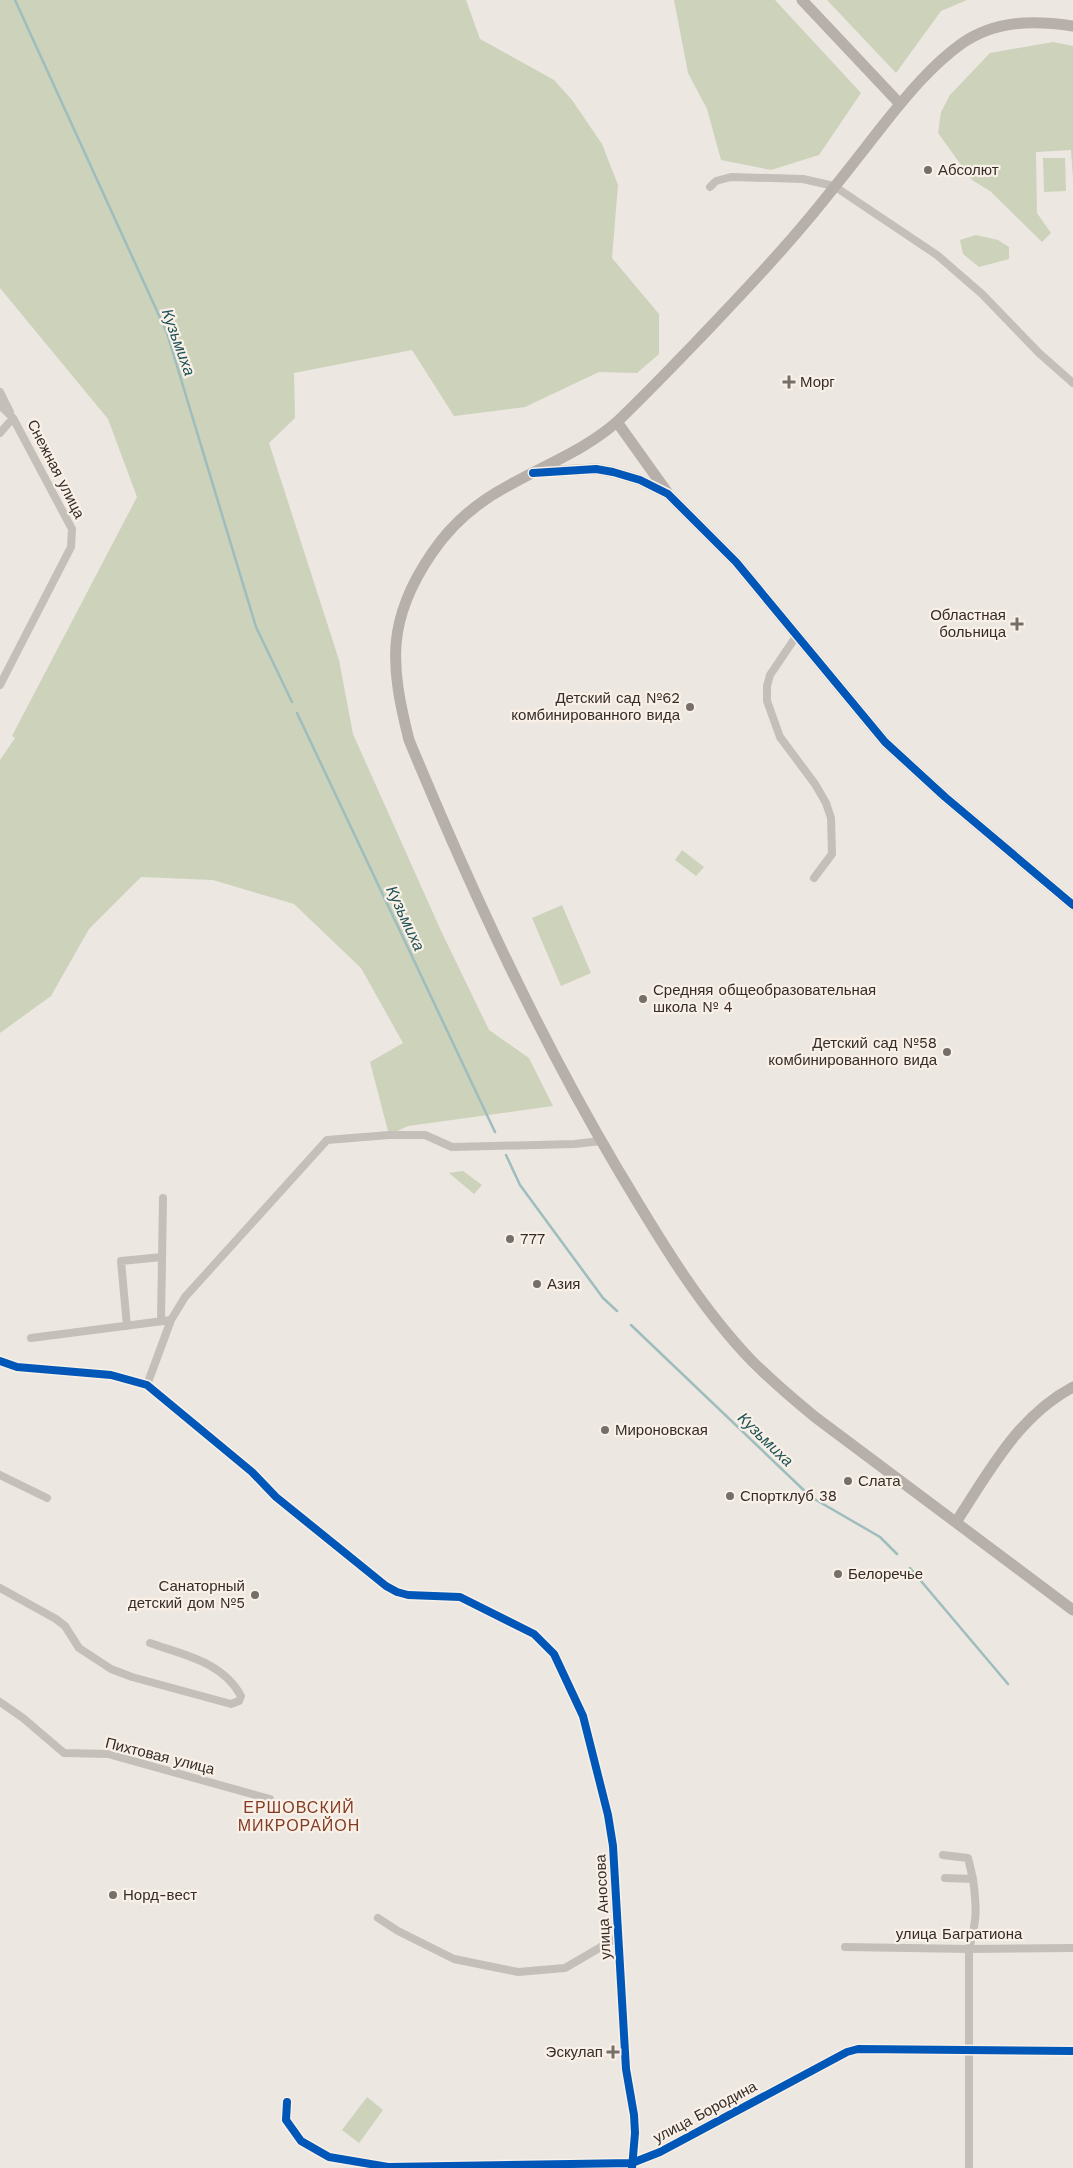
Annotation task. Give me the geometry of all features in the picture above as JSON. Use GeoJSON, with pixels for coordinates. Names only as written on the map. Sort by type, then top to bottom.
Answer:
{"type":"FeatureCollection","features":[{"type":"Feature","properties":{"kind":"main road"},"geometry":{"type":"LineString","coordinates":[[802,0],[900,104]]}},
{"type":"Feature","properties":{"kind":"main road"},"geometry":{"type":"LineString","coordinates":[[1073,26],[1049,22],[1020,22],[982,32],[963,42],[943,58],[900,104],[773,260],[617,422],[581,448],[505,487],[463,516],[446,534],[431,554],[416,580],[402,611],[395,640],[396,674],[409,740],[506,961],[546,1042],[601,1141],[684,1274],[751,1360],[779,1388],[1073,1610]]}},
{"type":"Feature","properties":{"kind":"main road"},"geometry":{"type":"LineString","coordinates":[[617,422],[668,494],[718,542],[892,748],[945,797],[1073,905]]}},
{"type":"Feature","properties":{"kind":"main road"},"geometry":{"type":"LineString","coordinates":[[533,473],[596,469],[640,480],[668,494]]}},
{"type":"Feature","properties":{"kind":"main road"},"geometry":{"type":"LineString","coordinates":[[956,1522],[1025,1422],[1056,1396],[1073,1387]]}},
{"type":"Feature","properties":{"kind":"street"},"geometry":{"type":"LineString","coordinates":[[710,187],[716,181],[732,177],[803,179],[834,186],[937,255],[982,294],[1039,353],[1073,383]]}},
{"type":"Feature","properties":{"kind":"street"},"geometry":{"type":"LineString","coordinates":[[0,392],[14,418],[0,433]]}},
{"type":"Feature","properties":{"kind":"street","name":"Снежная улица"},"geometry":{"type":"LineString","coordinates":[[0,405],[14,418],[72,529],[71,547],[0,685]]}},
{"type":"Feature","properties":{"kind":"street"},"geometry":{"type":"LineString","coordinates":[[797,635],[770,675],[767,686],[768,701],[780,737],[815,784],[826,803],[831,818],[832,854],[814,878]]}},
{"type":"Feature","properties":{"kind":"street"},"geometry":{"type":"LineString","coordinates":[[0,1361],[17,1367],[112,1375],[147,1385],[171,1320],[185,1297],[328,1140],[389,1134],[425,1135],[452,1147],[575,1144],[601,1141]]}},
{"type":"Feature","properties":{"kind":"street"},"geometry":{"type":"LineString","coordinates":[[161,1321],[163,1198]]}},
{"type":"Feature","properties":{"kind":"street"},"geometry":{"type":"LineString","coordinates":[[127,1326],[121,1261],[162,1257]]}},
{"type":"Feature","properties":{"kind":"street"},"geometry":{"type":"LineString","coordinates":[[31,1338],[171,1320]]}},
{"type":"Feature","properties":{"kind":"street","name":"улица Аносова"},"geometry":{"type":"LineString","coordinates":[[147,1385],[252,1472],[276,1497],[386,1586],[408,1595],[460,1597],[534,1634],[554,1654],[583,1716],[608,1815],[613,1846],[626,2069],[634,2114],[635,2133],[632,2166]]}},
{"type":"Feature","properties":{"kind":"street"},"geometry":{"type":"LineString","coordinates":[[0,1476],[47,1498]]}},
{"type":"Feature","properties":{"kind":"street"},"geometry":{"type":"LineString","coordinates":[[0,1588],[56,1619],[65,1626],[79,1648],[111,1669],[231,1704],[239,1701],[241,1696],[234,1684],[220,1670],[150,1643]]}},
{"type":"Feature","properties":{"kind":"street","name":"Пихтовая улица"},"geometry":{"type":"LineString","coordinates":[[0,1702],[23,1718],[64,1752],[108,1754],[270,1799]]}},
{"type":"Feature","properties":{"kind":"street"},"geometry":{"type":"LineString","coordinates":[[943,1855],[968,1858],[973,1879],[977,1921],[969,1950],[969,2168]]}},
{"type":"Feature","properties":{"kind":"street"},"geometry":{"type":"LineString","coordinates":[[945,1878],[973,1879]]}},
{"type":"Feature","properties":{"kind":"street"},"geometry":{"type":"LineString","coordinates":[[378,1918],[398,1931],[454,1958],[518,1972],[565,1968],[618,1937]]}},
{"type":"Feature","properties":{"kind":"street","name":"улица Багратиона"},"geometry":{"type":"LineString","coordinates":[[845,1947],[969,1950],[1073,1948]]}},
{"type":"Feature","properties":{"kind":"street","name":"улица Бородина"},"geometry":{"type":"LineString","coordinates":[[287,2102],[286,2120],[301,2141],[329,2157],[388,2167],[632,2166],[847,2052],[858,2049],[1073,2051]]}},
{"type":"Feature","properties":{"kind":"green space"},"geometry":{"type":"Polygon","coordinates":[[[0,0],[466,0],[480,39],[554,80],[572,100],[602,144],[618,185],[612,258],[659,314],[659,354],[637,373],[599,372],[525,407],[454,416],[412,350],[294,373],[295,418],[269,443],[339,660],[353,734],[442,933],[489,1030],[529,1058],[553,1106],[408,1126],[389,1135],[370,1062],[403,1043],[361,968],[294,904],[213,880],[141,877],[89,929],[51,996],[0,1033],[0,760],[15,738],[12,736],[137,497],[108,419],[0,288],[0,0]]]}},
{"type":"Feature","properties":{"kind":"green space"},"geometry":{"type":"Polygon","coordinates":[[[674,0],[775,0],[861,93],[819,155],[771,170],[721,160],[707,109],[688,73],[674,0]]]}},
{"type":"Feature","properties":{"kind":"green space"},"geometry":{"type":"Polygon","coordinates":[[[827,0],[967,0],[941,11],[896,73],[827,0]]]}},
{"type":"Feature","properties":{"kind":"green space"},"geometry":{"type":"Polygon","coordinates":[[[1053,42],[1073,46],[1073,180],[1071,150],[1036,152],[1037,213],[1051,233],[1042,242],[990,191],[972,180],[938,133],[941,112],[950,95],[990,53],[1053,42]]]}},
{"type":"Feature","properties":{"kind":"green space"},"geometry":{"type":"Polygon","coordinates":[[[1043,158],[1065,158],[1066,191],[1044,192],[1043,158]]]}},
{"type":"Feature","properties":{"kind":"green space"},"geometry":{"type":"Polygon","coordinates":[[[976,235],[998,240],[1009,247],[1009,259],[979,267],[963,254],[960,240],[976,235]]]}},
{"type":"Feature","properties":{"kind":"green space"},"geometry":{"type":"Polygon","coordinates":[[[682,850],[704,867],[696,876],[675,860],[682,850]]]}},
{"type":"Feature","properties":{"kind":"green space"},"geometry":{"type":"Polygon","coordinates":[[[562,905],[591,973],[561,986],[532,918],[562,905]]]}},
{"type":"Feature","properties":{"kind":"green space"},"geometry":{"type":"Polygon","coordinates":[[[463,1171],[482,1185],[474,1194],[449,1173],[463,1171]]]}},
{"type":"Feature","properties":{"kind":"green space"},"geometry":{"type":"Polygon","coordinates":[[[367,2097],[383,2110],[359,2143],[342,2130],[367,2097]]]}},
{"type":"Feature","properties":{"kind":"waterway","name":"Кузьмиха"},"geometry":{"type":"LineString","coordinates":[[15,0],[167,333],[256,627],[292,702]]}},
{"type":"Feature","properties":{"kind":"waterway","name":"Кузьмиха"},"geometry":{"type":"LineString","coordinates":[[297,713],[495,1132]]}},
{"type":"Feature","properties":{"kind":"waterway","name":"Кузьмиха"},"geometry":{"type":"LineString","coordinates":[[506,1155],[520,1185],[603,1298],[617,1311]]}},
{"type":"Feature","properties":{"kind":"waterway","name":"Кузьмиха"},"geometry":{"type":"LineString","coordinates":[[631,1325],[811,1497],[880,1537],[897,1554]]}},
{"type":"Feature","properties":{"kind":"waterway","name":"Кузьмиха"},"geometry":{"type":"LineString","coordinates":[[910,1568],[1008,1684]]}},
{"type":"Feature","properties":{"kind":"cycle path"},"geometry":{"type":"LineString","coordinates":[[533,473],[596,469],[640,480],[668,494],[736,562],[885,742],[945,797],[1073,905]]}},
{"type":"Feature","properties":{"kind":"cycle path"},"geometry":{"type":"LineString","coordinates":[[0,1361],[17,1367],[111,1375],[147,1385],[252,1472],[276,1497],[386,1586],[408,1595],[460,1597],[534,1634],[554,1654],[583,1716],[608,1815],[613,1846],[626,2069],[634,2115],[635,2133],[632,2168]]}},
{"type":"Feature","properties":{"kind":"cycle path"},"geometry":{"type":"LineString","coordinates":[[287,2102],[286,2120],[301,2141],[329,2157],[388,2167],[632,2163],[660,2152],[847,2052],[858,2049],[1073,2051]]}},
{"type":"Feature","properties":{"kind":"place","name":"Абсолют"},"geometry":{"type":"Point","coordinates":[928,170]}},
{"type":"Feature","properties":{"kind":"place","name":"Морг"},"geometry":{"type":"Point","coordinates":[789,382]}},
{"type":"Feature","properties":{"kind":"place","name":"Областная больница"},"geometry":{"type":"Point","coordinates":[1017,624]}},
{"type":"Feature","properties":{"kind":"place","name":"Детский сад №62 комбинированного вида"},"geometry":{"type":"Point","coordinates":[690,707]}},
{"type":"Feature","properties":{"kind":"place","name":"Средняя общеобразовательная школа № 4"},"geometry":{"type":"Point","coordinates":[643,999]}},
{"type":"Feature","properties":{"kind":"place","name":"Детский сад №58 комбинированного вида"},"geometry":{"type":"Point","coordinates":[947,1052]}},
{"type":"Feature","properties":{"kind":"place","name":"777"},"geometry":{"type":"Point","coordinates":[510,1239]}},
{"type":"Feature","properties":{"kind":"place","name":"Азия"},"geometry":{"type":"Point","coordinates":[537,1284]}},
{"type":"Feature","properties":{"kind":"place","name":"Мироновская"},"geometry":{"type":"Point","coordinates":[605,1430]}},
{"type":"Feature","properties":{"kind":"place","name":"Слата"},"geometry":{"type":"Point","coordinates":[848,1481]}},
{"type":"Feature","properties":{"kind":"place","name":"Спортклуб 38"},"geometry":{"type":"Point","coordinates":[730,1496]}},
{"type":"Feature","properties":{"kind":"place","name":"Белоречье"},"geometry":{"type":"Point","coordinates":[838,1574]}},
{"type":"Feature","properties":{"kind":"place","name":"Санаторный детский дом №5"},"geometry":{"type":"Point","coordinates":[255,1595]}},
{"type":"Feature","properties":{"kind":"place","name":"Норд-вест"},"geometry":{"type":"Point","coordinates":[113,1895]}},
{"type":"Feature","properties":{"kind":"place","name":"Эскулап"},"geometry":{"type":"Point","coordinates":[613,2052]}},
{"type":"Feature","properties":{"kind":"district","name":"ЕРШОВСКИЙ МИКРОРАЙОН"},"geometry":{"type":"Point","coordinates":[299,1816]}}]}
